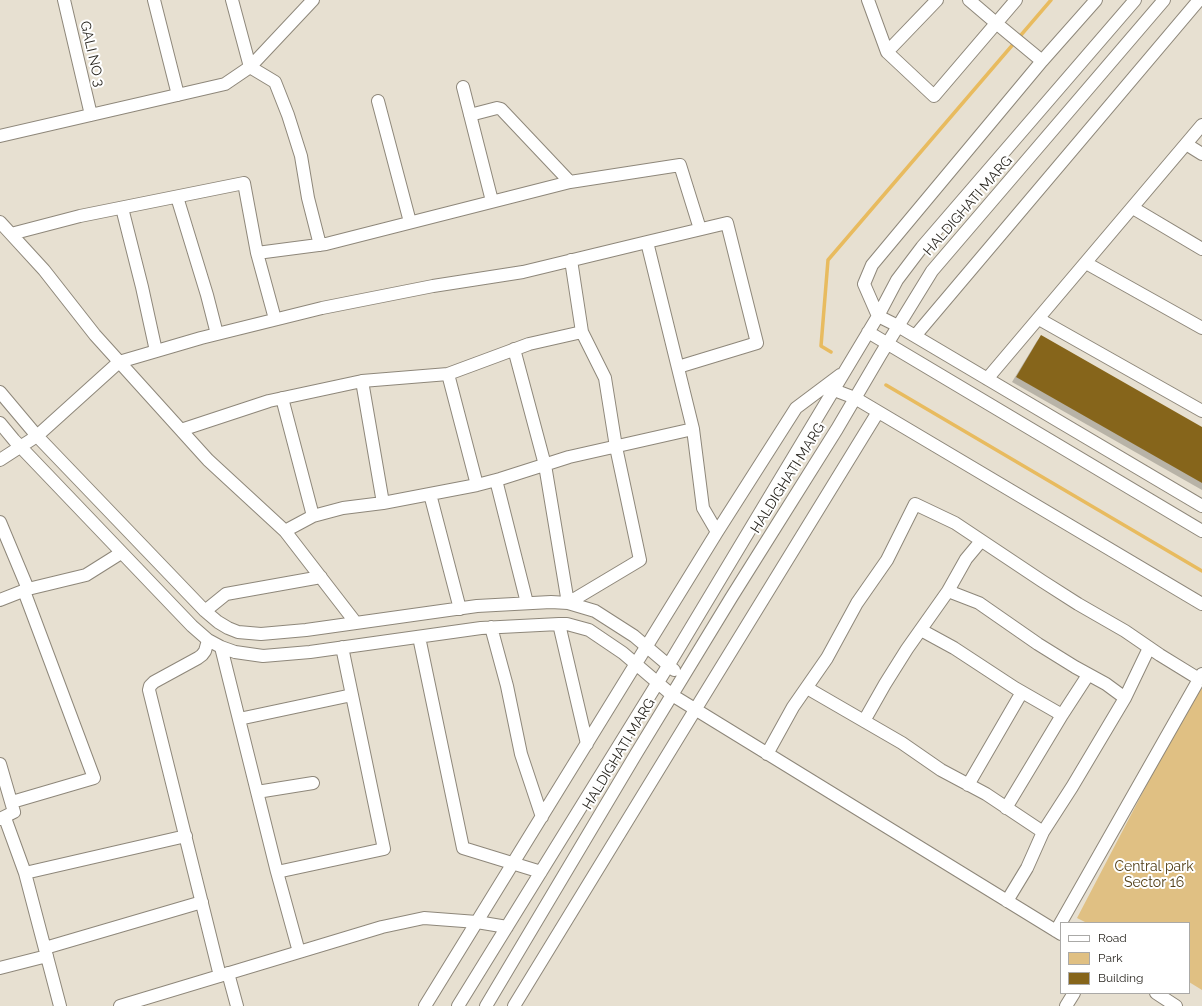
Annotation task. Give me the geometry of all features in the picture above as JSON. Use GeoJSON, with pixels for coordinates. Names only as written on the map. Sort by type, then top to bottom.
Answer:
{"type":"FeatureCollection","features":[{"type":"Feature","properties":{"kind":"street","name":"GALI NO 3"},"geometry":{"type":"LineString","coordinates":[[64,0],[91,115]]}},
{"type":"Feature","properties":{"kind":"street"},"geometry":{"type":"LineString","coordinates":[[154,0],[178,95]]}},
{"type":"Feature","properties":{"kind":"street"},"geometry":{"type":"LineString","coordinates":[[232,0],[250,67],[276,82],[281,95],[300,156],[308,198],[320,245]]}},
{"type":"Feature","properties":{"kind":"street"},"geometry":{"type":"LineString","coordinates":[[302,12],[303,0]]}},
{"type":"Feature","properties":{"kind":"street"},"geometry":{"type":"LineString","coordinates":[[0,136],[225,84],[250,67],[313,0]]}},
{"type":"Feature","properties":{"kind":"street"},"geometry":{"type":"LineString","coordinates":[[868,0],[887,52],[934,96],[1016,0]]}},
{"type":"Feature","properties":{"kind":"street"},"geometry":{"type":"LineString","coordinates":[[887,52],[937,0]]}},
{"type":"Feature","properties":{"kind":"street"},"geometry":{"type":"LineString","coordinates":[[969,0],[1042,61]]}},
{"type":"Feature","properties":{"kind":"street"},"geometry":{"type":"LineString","coordinates":[[1096,0],[1042,61],[872,265],[864,284],[878,316],[898,326],[1202,506]]}},
{"type":"Feature","properties":{"kind":"street","name":"HALDIGHATI MARG"},"geometry":{"type":"LineString","coordinates":[[458,1006],[668,666],[878,316],[897,280],[922,247],[1135,0]]}},
{"type":"Feature","properties":{"kind":"street","name":"HALDIGHATI MARG"},"geometry":{"type":"LineString","coordinates":[[486,1006],[672,695],[932,271],[1164,0]]}},
{"type":"Feature","properties":{"kind":"street"},"geometry":{"type":"LineString","coordinates":[[915,336],[1199,0]]}},
{"type":"Feature","properties":{"kind":"street"},"geometry":{"type":"LineString","coordinates":[[463,87],[492,201]]}},
{"type":"Feature","properties":{"kind":"street"},"geometry":{"type":"LineString","coordinates":[[378,101],[410,222]]}},
{"type":"Feature","properties":{"kind":"street"},"geometry":{"type":"LineString","coordinates":[[470,115],[497,108],[501,110],[570,182]]}},
{"type":"Feature","properties":{"kind":"street"},"geometry":{"type":"LineString","coordinates":[[988,379],[1202,125]]}},
{"type":"Feature","properties":{"kind":"street"},"geometry":{"type":"LineString","coordinates":[[1186,144],[1202,154]]}},
{"type":"Feature","properties":{"kind":"street"},"geometry":{"type":"LineString","coordinates":[[257,252],[320,245],[570,182],[680,165],[700,229]]}},
{"type":"Feature","properties":{"kind":"street"},"geometry":{"type":"LineString","coordinates":[[11,234],[80,216],[244,183],[257,252],[275,319]]}},
{"type":"Feature","properties":{"kind":"street"},"geometry":{"type":"LineString","coordinates":[[177,197],[207,295],[217,334]]}},
{"type":"Feature","properties":{"kind":"street"},"geometry":{"type":"LineString","coordinates":[[122,208],[156,351]]}},
{"type":"Feature","properties":{"kind":"street"},"geometry":{"type":"LineString","coordinates":[[1133,208],[1202,249]]}},
{"type":"Feature","properties":{"kind":"street"},"geometry":{"type":"LineString","coordinates":[[0,222],[44,270],[95,335],[208,460],[285,531],[356,623]]}},
{"type":"Feature","properties":{"kind":"street"},"geometry":{"type":"LineString","coordinates":[[0,460],[21,448],[37,436],[119,362],[217,334],[322,308],[433,286],[523,272],[727,223],[757,343],[678,367]]}},
{"type":"Feature","properties":{"kind":"street"},"geometry":{"type":"LineString","coordinates":[[647,242],[693,429],[703,508],[714,527]]}},
{"type":"Feature","properties":{"kind":"street"},"geometry":{"type":"LineString","coordinates":[[568,603],[640,560],[616,446],[605,378],[582,332],[571,260]]}},
{"type":"Feature","properties":{"kind":"street"},"geometry":{"type":"LineString","coordinates":[[1086,263],[1202,328]]}},
{"type":"Feature","properties":{"kind":"street"},"geometry":{"type":"LineString","coordinates":[[1038,319],[1202,411]]}},
{"type":"Feature","properties":{"kind":"street"},"geometry":{"type":"LineString","coordinates":[[181,430],[269,401],[362,381],[448,374],[529,344],[582,332]]}},
{"type":"Feature","properties":{"kind":"street"},"geometry":{"type":"LineString","coordinates":[[868,332],[1202,531]]}},
{"type":"Feature","properties":{"kind":"street"},"geometry":{"type":"LineString","coordinates":[[514,349],[544,465],[568,603]]}},
{"type":"Feature","properties":{"kind":"street"},"geometry":{"type":"LineString","coordinates":[[425,1006],[636,665],[714,527],[796,408],[845,371]]}},
{"type":"Feature","properties":{"kind":"street"},"geometry":{"type":"LineString","coordinates":[[448,374],[477,485]]}},
{"type":"Feature","properties":{"kind":"street"},"geometry":{"type":"LineString","coordinates":[[362,381],[383,503]]}},
{"type":"Feature","properties":{"kind":"street"},"geometry":{"type":"LineString","coordinates":[[834,390],[855,398],[1202,604]]}},
{"type":"Feature","properties":{"kind":"street"},"geometry":{"type":"LineString","coordinates":[[0,392],[37,436],[205,611],[228,628],[238,632],[260,634],[306,630],[460,609],[552,602],[568,603],[595,611],[634,636],[683,677]]}},
{"type":"Feature","properties":{"kind":"street"},"geometry":{"type":"LineString","coordinates":[[282,398],[313,516]]}},
{"type":"Feature","properties":{"kind":"street"},"geometry":{"type":"LineString","coordinates":[[514,1006],[878,412]]}},
{"type":"Feature","properties":{"kind":"street"},"geometry":{"type":"LineString","coordinates":[[0,423],[21,448],[192,626],[208,640],[221,647],[235,652],[263,656],[310,652],[491,627],[567,624],[588,630],[623,653],[657,684],[695,710],[1058,933]]}},
{"type":"Feature","properties":{"kind":"street"},"geometry":{"type":"LineString","coordinates":[[285,531],[313,516],[343,508],[383,503],[477,485],[569,457],[693,429]]}},
{"type":"Feature","properties":{"kind":"street"},"geometry":{"type":"LineString","coordinates":[[496,480],[527,604]]}},
{"type":"Feature","properties":{"kind":"street"},"geometry":{"type":"LineString","coordinates":[[430,494],[460,609]]}},
{"type":"Feature","properties":{"kind":"street"},"geometry":{"type":"LineString","coordinates":[[767,754],[794,707],[827,658],[857,603],[887,560],[915,504],[955,524],[1078,604],[1126,631],[1149,648],[1200,677],[1064,922]]}},
{"type":"Feature","properties":{"kind":"street"},"geometry":{"type":"LineString","coordinates":[[0,522],[94,778],[12,802]]}},
{"type":"Feature","properties":{"kind":"street"},"geometry":{"type":"LineString","coordinates":[[864,721],[885,684],[948,591],[966,559],[981,541]]}},
{"type":"Feature","properties":{"kind":"street"},"geometry":{"type":"LineString","coordinates":[[0,600],[26,590],[86,575],[121,553]]}},
{"type":"Feature","properties":{"kind":"street"},"geometry":{"type":"LineString","coordinates":[[205,611],[226,594],[321,577]]}},
{"type":"Feature","properties":{"kind":"street"},"geometry":{"type":"LineString","coordinates":[[948,591],[979,603],[1026,636],[1088,675],[1106,684],[1125,698]]}},
{"type":"Feature","properties":{"kind":"street"},"geometry":{"type":"LineString","coordinates":[[559,624],[587,744]]}},
{"type":"Feature","properties":{"kind":"street"},"geometry":{"type":"LineString","coordinates":[[491,627],[507,686],[521,754],[542,817]]}},
{"type":"Feature","properties":{"kind":"street"},"geometry":{"type":"LineString","coordinates":[[921,630],[954,648],[1022,692],[1062,715]]}},
{"type":"Feature","properties":{"kind":"street"},"geometry":{"type":"LineString","coordinates":[[418,636],[463,848],[541,872]]}},
{"type":"Feature","properties":{"kind":"street"},"geometry":{"type":"LineString","coordinates":[[208,640],[205,651],[202,655],[154,682],[150,686],[149,690],[202,902],[224,975],[237,1006]]}},
{"type":"Feature","properties":{"kind":"street"},"geometry":{"type":"LineString","coordinates":[[221,647],[277,872],[299,952]]}},
{"type":"Feature","properties":{"kind":"street"},"geometry":{"type":"LineString","coordinates":[[277,872],[384,849],[342,647]]}},
{"type":"Feature","properties":{"kind":"street"},"geometry":{"type":"LineString","coordinates":[[1007,901],[1027,868],[1043,832],[1072,787],[1125,698],[1149,648]]}},
{"type":"Feature","properties":{"kind":"street"},"geometry":{"type":"LineString","coordinates":[[1006,808],[1088,675]]}},
{"type":"Feature","properties":{"kind":"street"},"geometry":{"type":"LineString","coordinates":[[807,688],[902,743],[941,770],[1006,808],[1043,832]]}},
{"type":"Feature","properties":{"kind":"street"},"geometry":{"type":"LineString","coordinates":[[968,785],[1022,692]]}},
{"type":"Feature","properties":{"kind":"street"},"geometry":{"type":"LineString","coordinates":[[239,719],[352,695]]}},
{"type":"Feature","properties":{"kind":"street"},"geometry":{"type":"LineString","coordinates":[[0,764],[14,812],[2,818],[25,873],[60,1006]]}},
{"type":"Feature","properties":{"kind":"street"},"geometry":{"type":"LineString","coordinates":[[257,792],[313,783]]}},
{"type":"Feature","properties":{"kind":"street"},"geometry":{"type":"LineString","coordinates":[[25,873],[186,836]]}},
{"type":"Feature","properties":{"kind":"street"},"geometry":{"type":"LineString","coordinates":[[0,968],[202,902]]}},
{"type":"Feature","properties":{"kind":"street"},"geometry":{"type":"LineString","coordinates":[[120,1006],[382,927],[424,918],[477,922],[507,927]]}},
{"type":"Feature","properties":{"kind":"street"},"geometry":{"type":"LineString","coordinates":[[1066,1006],[1073,994]]}},
{"type":"Feature","properties":{"kind":"street"},"geometry":{"type":"LineString","coordinates":[[1158,994],[1176,1006]]}},
{"type":"Feature","properties":{"kind":"green space","name":"Central park Sector 16"},"geometry":{"type":"Polygon","coordinates":[[[1202,679],[1202,990],[1190,983],[1190,922],[1085,922],[1077,918],[1202,679]]]}},
{"type":"Feature","properties":{"kind":"building"},"geometry":{"type":"Polygon","coordinates":[[[1041,335],[1202,427],[1202,483],[1016,377],[1041,335]]]}},
{"type":"Feature","properties":{"kind":"waterway"},"geometry":{"type":"LineString","coordinates":[[831,352],[821,346],[828,260],[1051,0]]}},
{"type":"Feature","properties":{"kind":"waterway"},"geometry":{"type":"LineString","coordinates":[[886,385],[1202,571]]}}]}
